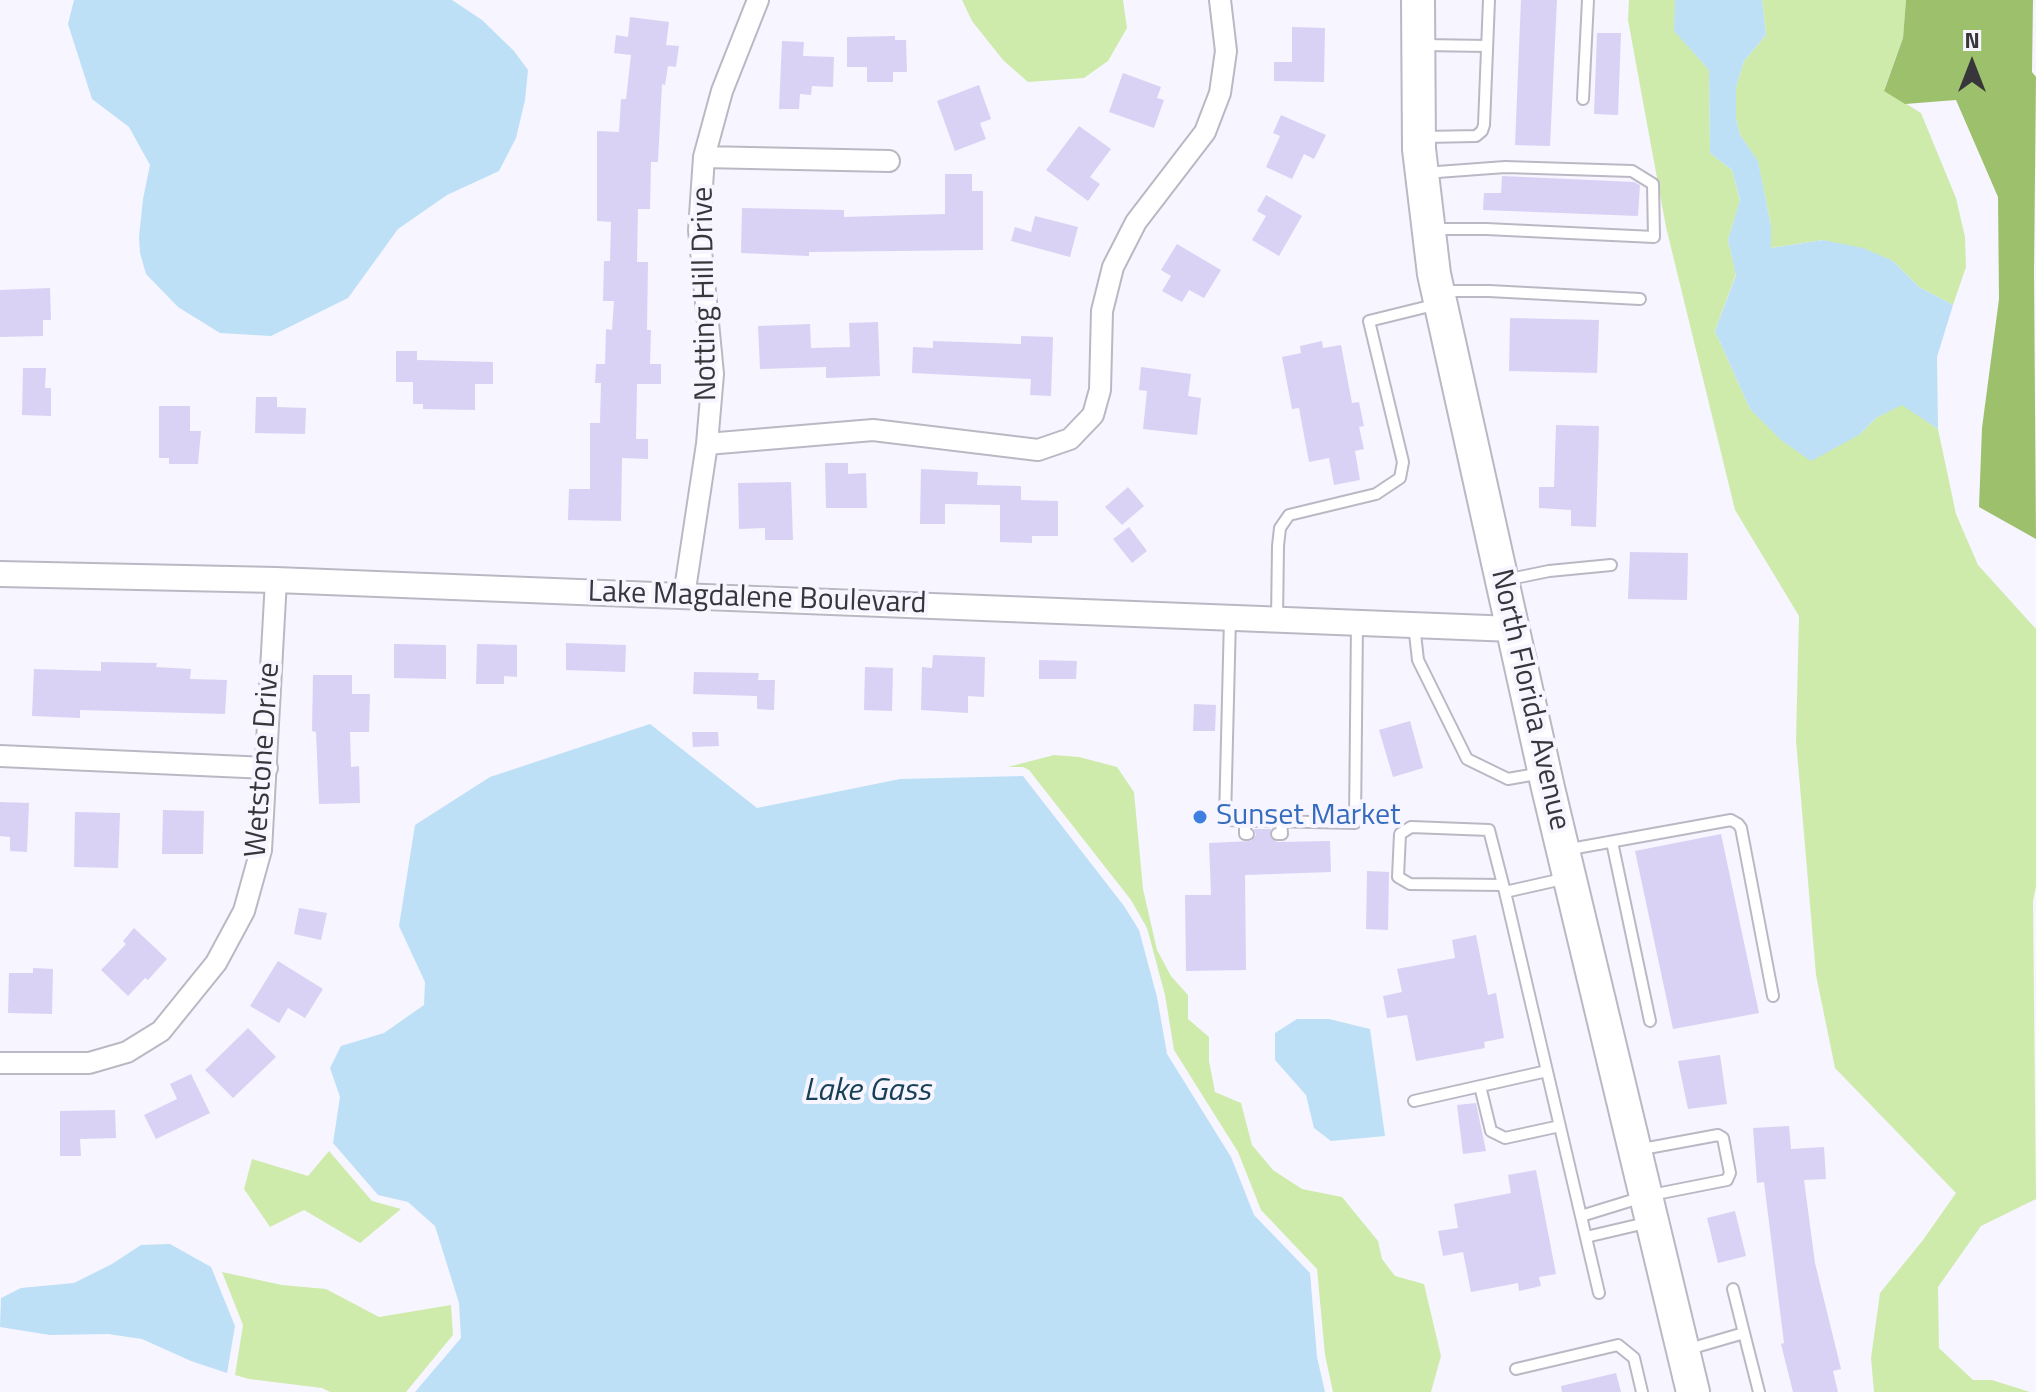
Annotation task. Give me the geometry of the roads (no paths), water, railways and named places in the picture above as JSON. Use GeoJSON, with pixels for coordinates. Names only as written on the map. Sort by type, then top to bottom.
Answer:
{"type":"FeatureCollection","features":[{"type":"Feature","properties":{"kind":"main road","name":"North Florida Avenue"},"geometry":{"type":"LineString","coordinates":[[1418,0],[1419,137],[1428,229],[1439,297],[1566,864],[1693,1392]]}},
{"type":"Feature","properties":{"kind":"street","name":"Notting Hill Drive"},"geometry":{"type":"LineString","coordinates":[[684,596],[707,444],[713,374],[699,230],[704,157],[722,91],[758,0]]}},
{"type":"Feature","properties":{"kind":"street"},"geometry":{"type":"LineString","coordinates":[[707,444],[873,430],[1038,450],[1070,439],[1093,415],[1100,390],[1102,311],[1113,267],[1136,222],[1205,132],[1220,93],[1226,51],[1220,0]]}},
{"type":"Feature","properties":{"kind":"street"},"geometry":{"type":"LineString","coordinates":[[704,157],[889,161]]}},
{"type":"Feature","properties":{"kind":"street","name":"Lake Magdalene Boulevard"},"geometry":{"type":"LineString","coordinates":[[0,574],[276,580],[1513,629]]}},
{"type":"Feature","properties":{"kind":"street","name":"Wetstone Drive"},"geometry":{"type":"LineString","coordinates":[[0,1063],[89,1063],[127,1052],[161,1031],[216,963],[244,911],[261,850],[276,580]]}},
{"type":"Feature","properties":{"kind":"street"},"geometry":{"type":"LineString","coordinates":[[0,756],[267,768]]}},
{"type":"Feature","properties":{"kind":"lane"},"geometry":{"type":"LineString","coordinates":[[1419,137],[1476,136],[1482,131],[1489,0]]}},
{"type":"Feature","properties":{"kind":"lane"},"geometry":{"type":"LineString","coordinates":[[1583,99],[1588,0]]}},
{"type":"Feature","properties":{"kind":"lane"},"geometry":{"type":"LineString","coordinates":[[1417,44],[1487,46]]}},
{"type":"Feature","properties":{"kind":"lane"},"geometry":{"type":"LineString","coordinates":[[1422,174],[1505,167],[1632,171],[1653,184],[1654,237],[1428,229]]}},
{"type":"Feature","properties":{"kind":"lane"},"geometry":{"type":"LineString","coordinates":[[1277,620],[1280,528],[1289,515],[1376,494],[1400,478],[1403,462],[1369,321],[1439,297],[1489,291],[1640,299]]}},
{"type":"Feature","properties":{"kind":"lane"},"geometry":{"type":"LineString","coordinates":[[1503,581],[1549,571],[1611,565]]}},
{"type":"Feature","properties":{"kind":"lane"},"geometry":{"type":"LineString","coordinates":[[1230,618],[1225,820],[1355,823],[1357,623]]}},
{"type":"Feature","properties":{"kind":"lane"},"geometry":{"type":"LineString","coordinates":[[1414,625],[1418,660],[1467,759],[1508,779],[1545,773]]}},
{"type":"Feature","properties":{"kind":"lane"},"geometry":{"type":"LineString","coordinates":[[1245,820],[1245,834],[1248,834]]}},
{"type":"Feature","properties":{"kind":"lane"},"geometry":{"type":"LineString","coordinates":[[1599,1293],[1504,889],[1489,830],[1411,827],[1400,834],[1398,877],[1410,884],[1504,889],[1612,842],[1731,820],[1741,828],[1773,996]]}},
{"type":"Feature","properties":{"kind":"lane"},"geometry":{"type":"LineString","coordinates":[[1277,834],[1282,834],[1281,821]]}},
{"type":"Feature","properties":{"kind":"lane"},"geometry":{"type":"LineString","coordinates":[[1612,842],[1650,1021]]}},
{"type":"Feature","properties":{"kind":"lane"},"geometry":{"type":"LineString","coordinates":[[1414,1101],[1547,1071]]}},
{"type":"Feature","properties":{"kind":"lane"},"geometry":{"type":"LineString","coordinates":[[1480,1086],[1491,1131],[1505,1138],[1560,1126]]}},
{"type":"Feature","properties":{"kind":"lane"},"geometry":{"type":"LineString","coordinates":[[1586,1237],[1727,1180],[1730,1173],[1723,1138],[1718,1135],[1635,1150]]}},
{"type":"Feature","properties":{"kind":"lane"},"geometry":{"type":"LineString","coordinates":[[1581,1216],[1649,1209]]}},
{"type":"Feature","properties":{"kind":"lane"},"geometry":{"type":"LineString","coordinates":[[1733,1289],[1759,1392]]}},
{"type":"Feature","properties":{"kind":"lane"},"geometry":{"type":"LineString","coordinates":[[1683,1351],[1744,1333]]}},
{"type":"Feature","properties":{"kind":"lane"},"geometry":{"type":"LineString","coordinates":[[1516,1369],[1618,1345],[1634,1358],[1642,1392]]}},
{"type":"Feature","properties":{"kind":"water"},"geometry":{"type":"Polygon","coordinates":[[[74,0],[452,0],[482,20],[514,51],[528,70],[516,138],[499,171],[447,195],[398,229],[348,298],[271,336],[220,333],[178,307],[146,274],[139,237],[150,165],[129,127],[92,99],[68,24],[74,0]]]}},
{"type":"Feature","properties":{"kind":"water"},"geometry":{"type":"Polygon","coordinates":[[[1675,0],[1762,0],[1766,35],[1744,61],[1736,87],[1736,118],[1740,135],[1758,161],[1771,226],[1771,248],[1823,240],[1863,248],[1893,261],[1919,287],[1953,305],[1937,357],[1938,429],[1902,405],[1876,418],[1859,435],[1811,461],[1781,440],[1750,409],[1715,331],[1736,275],[1728,240],[1740,200],[1732,170],[1710,153],[1709,70],[1674,31],[1675,0]]]}},
{"type":"Feature","properties":{"kind":"water","name":"Lake Gass"},"geometry":{"type":"Polygon","coordinates":[[[650,724],[757,808],[900,779],[1023,776],[1124,906],[1139,930],[1157,997],[1167,1054],[1231,1157],[1254,1215],[1310,1273],[1317,1357],[1325,1392],[415,1392],[461,1338],[459,1303],[435,1226],[408,1202],[378,1195],[333,1143],[340,1097],[330,1068],[341,1046],[384,1033],[424,1005],[425,982],[399,926],[415,825],[490,777],[650,724]]]}},
{"type":"Feature","properties":{"kind":"water"},"geometry":{"type":"Polygon","coordinates":[[[1297,1019],[1329,1019],[1370,1029],[1385,1136],[1331,1141],[1314,1128],[1306,1095],[1275,1060],[1275,1033],[1297,1019]]]}},
{"type":"Feature","properties":{"kind":"water"},"geometry":{"type":"Polygon","coordinates":[[[170,1244],[211,1267],[235,1326],[227,1373],[142,1339],[108,1334],[50,1335],[0,1327],[1,1298],[21,1288],[74,1283],[141,1245],[170,1244]]]}},
{"type":"Feature","properties":{"kind":"place","name":"Sunset Market"},"geometry":{"type":"Point","coordinates":[1200,817]}}]}
